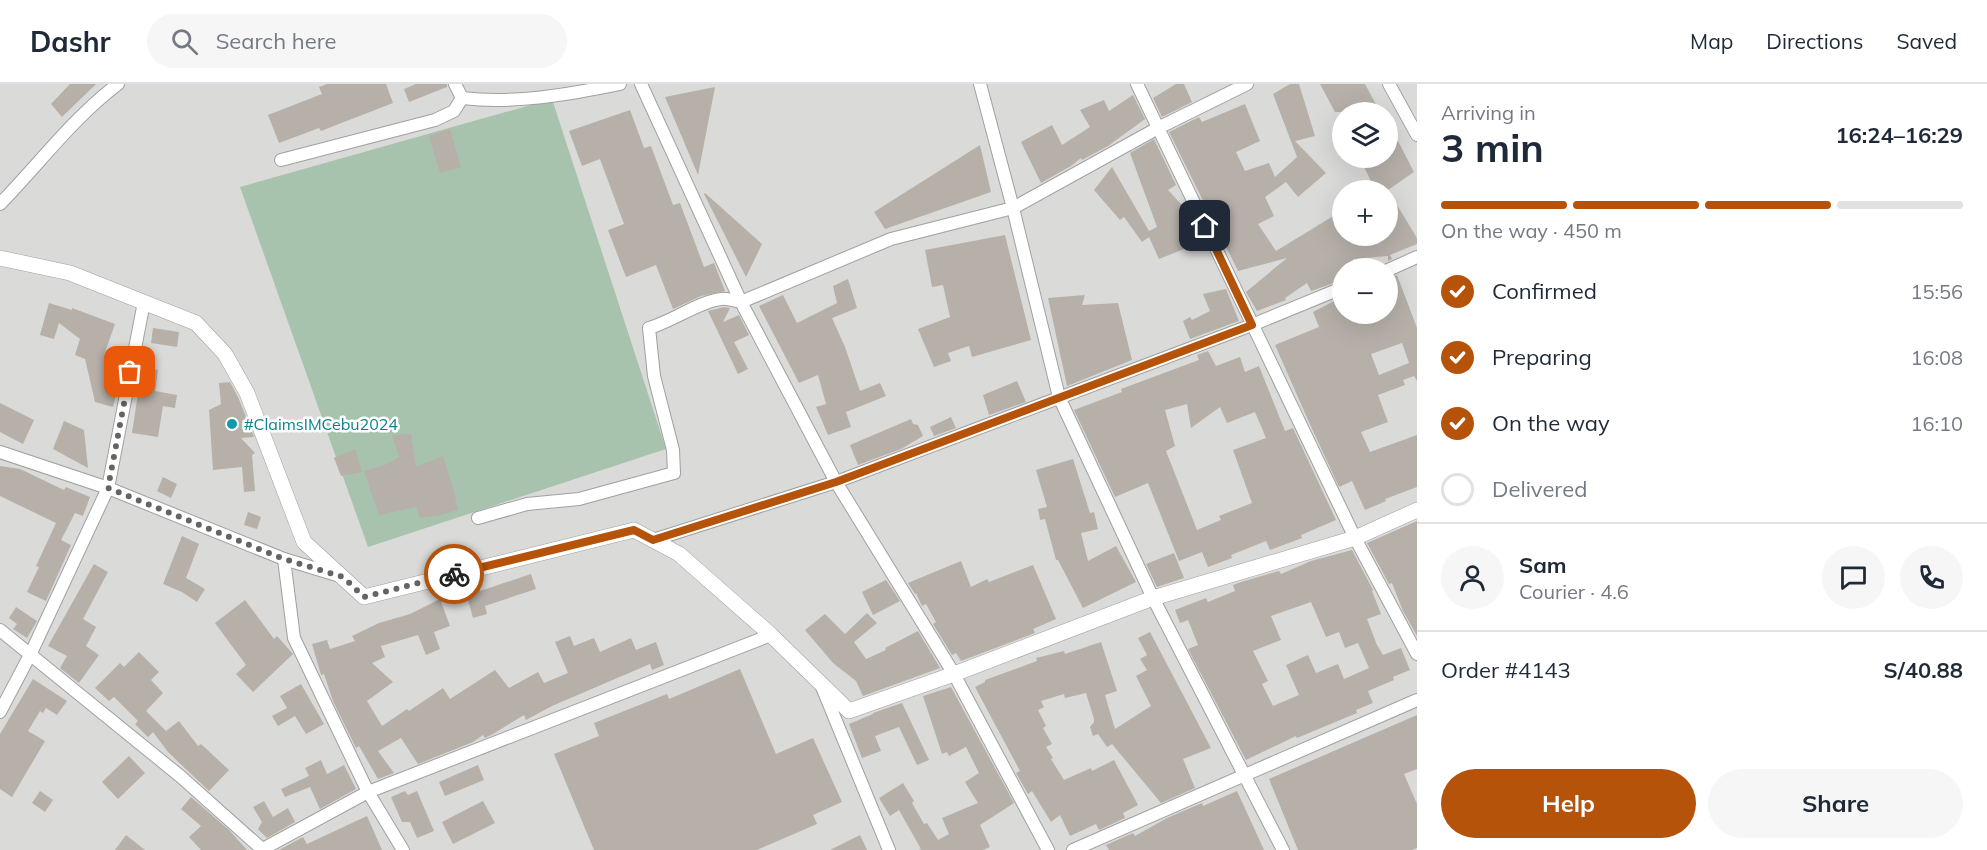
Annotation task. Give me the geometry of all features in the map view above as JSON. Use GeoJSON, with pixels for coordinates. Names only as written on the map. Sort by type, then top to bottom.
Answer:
{"type":"FeatureCollection","features":[{"type":"Feature","properties":{"kind":"street"},"geometry":{"type":"LineString","coordinates":[[0,204],[63,134],[118,84]]}},
{"type":"Feature","properties":{"kind":"street"},"geometry":{"type":"LineString","coordinates":[[455,84],[462,98]]}},
{"type":"Feature","properties":{"kind":"street"},"geometry":{"type":"LineString","coordinates":[[462,98],[491,101],[521,100],[620,84]]}},
{"type":"Feature","properties":{"kind":"street"},"geometry":{"type":"LineString","coordinates":[[641,84],[741,302],[836,482],[954,674],[1048,850]]}},
{"type":"Feature","properties":{"kind":"street"},"geometry":{"type":"LineString","coordinates":[[980,84],[1059,397],[1152,598],[1282,850]]}},
{"type":"Feature","properties":{"kind":"street"},"geometry":{"type":"LineString","coordinates":[[1137,84],[1355,538],[1417,654]]}},
{"type":"Feature","properties":{"kind":"street"},"geometry":{"type":"LineString","coordinates":[[478,518],[527,504],[579,499],[674,473],[673,450],[654,376],[649,328],[722,299],[741,302],[891,239],[1013,208],[1158,128],[1246,84]]}},
{"type":"Feature","properties":{"kind":"street"},"geometry":{"type":"LineString","coordinates":[[1389,84],[1417,135]]}},
{"type":"Feature","properties":{"kind":"street"},"geometry":{"type":"LineString","coordinates":[[281,160],[435,120],[454,111],[462,98]]}},
{"type":"Feature","properties":{"kind":"street"},"geometry":{"type":"LineString","coordinates":[[1398,266],[1417,257]]}},
{"type":"Feature","properties":{"kind":"street"},"geometry":{"type":"LineString","coordinates":[[0,258],[70,273],[196,323],[225,354],[247,393],[304,542],[364,597],[634,530],[679,554],[771,635],[849,711],[954,674],[1152,598],[1355,538],[1417,510]]}},
{"type":"Feature","properties":{"kind":"street"},"geometry":{"type":"LineString","coordinates":[[653,540],[836,482],[1252,325],[1332,292]]}},
{"type":"Feature","properties":{"kind":"street"},"geometry":{"type":"LineString","coordinates":[[0,712],[31,653],[108,488],[144,302]]}},
{"type":"Feature","properties":{"kind":"street"},"geometry":{"type":"LineString","coordinates":[[0,452],[108,488],[284,559],[343,577]]}},
{"type":"Feature","properties":{"kind":"street"},"geometry":{"type":"LineString","coordinates":[[284,559],[294,638],[368,792],[403,850]]}},
{"type":"Feature","properties":{"kind":"street"},"geometry":{"type":"LineString","coordinates":[[0,630],[180,776],[261,850],[368,792],[771,635]]}},
{"type":"Feature","properties":{"kind":"street"},"geometry":{"type":"LineString","coordinates":[[822,686],[889,850]]}},
{"type":"Feature","properties":{"kind":"street"},"geometry":{"type":"LineString","coordinates":[[1073,850],[1417,700]]}},
{"type":"Feature","properties":{"kind":"shaded area"},"geometry":{"type":"Polygon","coordinates":[[[0,84],[1417,84],[1417,850],[0,850],[0,84]]]}},
{"type":"Feature","properties":{"kind":"green space"},"geometry":{"type":"Polygon","coordinates":[[[552,99],[666,449],[368,547],[240,187],[552,99]]]}},
{"type":"Feature","properties":{"kind":"building"},"geometry":{"type":"Polygon","coordinates":[[[70,84],[96,84],[62,117],[51,104],[70,84]]]}},
{"type":"Feature","properties":{"kind":"building"},"geometry":{"type":"Polygon","coordinates":[[[327,84],[386,84],[393,103],[321,131],[319,128],[279,143],[268,115],[322,94],[319,87],[327,84]]]}},
{"type":"Feature","properties":{"kind":"building"},"geometry":{"type":"Polygon","coordinates":[[[416,84],[447,84],[447,87],[409,102],[404,89],[416,84]]]}},
{"type":"Feature","properties":{"kind":"building"},"geometry":{"type":"Polygon","coordinates":[[[1176,84],[1184,84],[1192,102],[1162,117],[1153,98],[1176,84]]]}},
{"type":"Feature","properties":{"kind":"building"},"geometry":{"type":"Polygon","coordinates":[[[1290,84],[1299,84],[1315,136],[1295,141],[1326,173],[1298,197],[1286,182],[1265,197],[1274,216],[1258,224],[1276,251],[1332,217],[1332,246],[1398,246],[1398,207],[1417,238],[1417,244],[1390,255],[1392,258],[1388,256],[1332,258],[1332,284],[1311,291],[1307,283],[1285,298],[1286,300],[1257,311],[1246,292],[1287,258],[1238,271],[1169,132],[1199,117],[1202,122],[1245,104],[1260,141],[1236,152],[1245,171],[1269,163],[1275,177],[1297,157],[1273,94],[1290,84]]]}},
{"type":"Feature","properties":{"kind":"building"},"geometry":{"type":"Polygon","coordinates":[[[1320,84],[1365,84],[1375,102],[1332,102],[1332,106],[1320,84]]]}},
{"type":"Feature","properties":{"kind":"building"},"geometry":{"type":"Polygon","coordinates":[[[715,87],[698,175],[665,97],[715,87]]]}},
{"type":"Feature","properties":{"kind":"building"},"geometry":{"type":"Polygon","coordinates":[[[1133,95],[1145,119],[1108,146],[1082,160],[1081,158],[1041,183],[1021,142],[1052,125],[1062,145],[1090,127],[1080,110],[1104,100],[1109,111],[1133,95]]]}},
{"type":"Feature","properties":{"kind":"building"},"geometry":{"type":"Polygon","coordinates":[[[630,110],[644,148],[651,146],[673,205],[680,203],[704,267],[714,263],[725,291],[701,296],[673,309],[656,265],[626,277],[608,230],[624,224],[600,159],[582,166],[569,131],[630,110]]]}},
{"type":"Feature","properties":{"kind":"building"},"geometry":{"type":"Polygon","coordinates":[[[450,129],[461,167],[440,173],[429,136],[450,129]]]}},
{"type":"Feature","properties":{"kind":"building"},"geometry":{"type":"Polygon","coordinates":[[[1154,139],[1176,185],[1168,190],[1190,214],[1201,236],[1194,245],[1159,259],[1149,237],[1142,242],[1124,217],[1120,220],[1094,190],[1112,167],[1149,231],[1157,227],[1130,153],[1154,139]]]}},
{"type":"Feature","properties":{"kind":"building"},"geometry":{"type":"Polygon","coordinates":[[[1398,141],[1414,172],[1398,183],[1398,180],[1370,180],[1365,168],[1398,168],[1398,141]]]}},
{"type":"Feature","properties":{"kind":"building"},"geometry":{"type":"Polygon","coordinates":[[[980,145],[991,192],[885,229],[874,212],[980,145]]]}},
{"type":"Feature","properties":{"kind":"building"},"geometry":{"type":"Polygon","coordinates":[[[704,194],[762,244],[746,277],[704,194]]]}},
{"type":"Feature","properties":{"kind":"building"},"geometry":{"type":"Polygon","coordinates":[[[1005,235],[1031,340],[972,357],[969,346],[948,353],[951,361],[934,367],[918,329],[950,317],[943,285],[932,287],[925,250],[1005,235]]]}},
{"type":"Feature","properties":{"kind":"building"},"geometry":{"type":"Polygon","coordinates":[[[1398,278],[1417,328],[1417,381],[1414,376],[1403,380],[1405,385],[1378,395],[1388,422],[1361,432],[1370,452],[1417,435],[1417,487],[1385,499],[1386,501],[1365,510],[1352,481],[1339,487],[1275,345],[1319,327],[1313,312],[1332,302],[1332,324],[1398,324],[1398,278]],[[1402,343],[1371,354],[1379,375],[1409,363],[1402,343]]]}},
{"type":"Feature","properties":{"kind":"building"},"geometry":{"type":"Polygon","coordinates":[[[848,279],[857,308],[832,318],[860,391],[880,383],[886,396],[846,412],[851,427],[828,435],[816,407],[826,404],[818,375],[799,383],[759,306],[783,295],[797,323],[837,303],[833,286],[848,279]]]}},
{"type":"Feature","properties":{"kind":"building"},"geometry":{"type":"Polygon","coordinates":[[[1226,289],[1239,321],[1190,339],[1183,321],[1190,317],[1192,320],[1210,311],[1203,294],[1226,289]]]}},
{"type":"Feature","properties":{"kind":"building"},"geometry":{"type":"Polygon","coordinates":[[[1085,295],[1082,305],[1118,303],[1132,360],[1067,386],[1048,298],[1085,295]]]}},
{"type":"Feature","properties":{"kind":"building"},"geometry":{"type":"Polygon","coordinates":[[[49,303],[72,310],[72,308],[115,324],[104,355],[125,358],[113,407],[95,402],[85,359],[75,355],[80,339],[59,323],[54,339],[40,335],[49,303]]]}},
{"type":"Feature","properties":{"kind":"building"},"geometry":{"type":"Polygon","coordinates":[[[724,307],[730,308],[723,322],[739,315],[749,335],[734,342],[748,369],[738,374],[708,311],[724,307]]]}},
{"type":"Feature","properties":{"kind":"building"},"geometry":{"type":"Polygon","coordinates":[[[153,328],[179,332],[177,347],[151,343],[153,328]]]}},
{"type":"Feature","properties":{"kind":"building"},"geometry":{"type":"Polygon","coordinates":[[[1208,351],[1216,366],[1240,357],[1245,372],[1259,366],[1285,431],[1293,428],[1336,520],[1301,535],[1302,538],[1270,550],[1266,541],[1208,567],[1202,552],[1179,561],[1148,483],[1115,497],[1074,410],[1122,392],[1121,389],[1199,360],[1197,355],[1208,351]],[[1187,404],[1165,410],[1175,446],[1166,451],[1197,530],[1221,520],[1219,516],[1252,503],[1233,450],[1266,438],[1255,412],[1227,423],[1220,407],[1191,428],[1187,404]]]}},
{"type":"Feature","properties":{"kind":"building"},"geometry":{"type":"Polygon","coordinates":[[[142,367],[158,370],[155,391],[177,395],[175,408],[163,406],[158,437],[132,433],[142,367]]]}},
{"type":"Feature","properties":{"kind":"building"},"geometry":{"type":"Polygon","coordinates":[[[1017,381],[1026,402],[989,415],[983,395],[1017,381]]]}},
{"type":"Feature","properties":{"kind":"building"},"geometry":{"type":"Polygon","coordinates":[[[230,382],[254,437],[241,438],[255,453],[252,455],[255,491],[244,492],[242,467],[213,470],[209,410],[221,404],[219,383],[230,382]]]}},
{"type":"Feature","properties":{"kind":"building"},"geometry":{"type":"Polygon","coordinates":[[[0,403],[34,420],[23,444],[0,432],[0,403]]]}},
{"type":"Feature","properties":{"kind":"building"},"geometry":{"type":"Polygon","coordinates":[[[951,417],[956,428],[934,436],[930,427],[951,417]]]}},
{"type":"Feature","properties":{"kind":"building"},"geometry":{"type":"Polygon","coordinates":[[[911,419],[913,424],[918,425],[923,436],[901,449],[858,465],[850,445],[911,419]]]}},
{"type":"Feature","properties":{"kind":"building"},"geometry":{"type":"Polygon","coordinates":[[[64,421],[84,430],[88,468],[53,449],[64,421]]]}},
{"type":"Feature","properties":{"kind":"building"},"geometry":{"type":"Polygon","coordinates":[[[411,434],[416,467],[443,456],[458,510],[420,518],[416,507],[379,515],[364,471],[385,465],[399,457],[392,435],[411,434]]]}},
{"type":"Feature","properties":{"kind":"building"},"geometry":{"type":"Polygon","coordinates":[[[355,449],[362,472],[341,476],[334,458],[355,449]]]}},
{"type":"Feature","properties":{"kind":"building"},"geometry":{"type":"Polygon","coordinates":[[[1073,459],[1090,513],[1094,512],[1098,529],[1081,533],[1088,561],[1116,546],[1136,582],[1083,608],[1056,560],[1045,519],[1040,520],[1038,509],[1047,507],[1036,470],[1073,459]]]}},
{"type":"Feature","properties":{"kind":"building"},"geometry":{"type":"Polygon","coordinates":[[[0,466],[20,469],[64,490],[66,487],[90,497],[83,516],[75,513],[61,540],[71,545],[46,601],[27,592],[56,523],[0,496],[0,466]]]}},
{"type":"Feature","properties":{"kind":"building"},"geometry":{"type":"Polygon","coordinates":[[[163,477],[177,484],[171,498],[157,491],[163,477]]]}},
{"type":"Feature","properties":{"kind":"building"},"geometry":{"type":"Polygon","coordinates":[[[248,512],[261,517],[257,529],[244,525],[248,512]]]}},
{"type":"Feature","properties":{"kind":"building"},"geometry":{"type":"Polygon","coordinates":[[[1417,521],[1417,636],[1403,611],[1392,583],[1389,584],[1367,543],[1417,521]]]}},
{"type":"Feature","properties":{"kind":"building"},"geometry":{"type":"Polygon","coordinates":[[[182,536],[199,544],[186,578],[205,589],[197,602],[182,592],[163,584],[182,536]]]}},
{"type":"Feature","properties":{"kind":"building"},"geometry":{"type":"Polygon","coordinates":[[[1352,550],[1373,590],[1381,614],[1367,619],[1377,645],[1383,655],[1401,648],[1410,670],[1368,691],[1373,703],[1356,710],[1357,713],[1297,738],[1296,736],[1246,760],[1188,649],[1198,645],[1188,620],[1180,623],[1175,610],[1206,598],[1208,602],[1235,591],[1233,585],[1241,582],[1279,571],[1281,574],[1311,561],[1352,550]],[[1311,602],[1271,616],[1281,640],[1253,651],[1268,681],[1262,684],[1273,706],[1299,695],[1286,665],[1308,655],[1316,673],[1338,664],[1344,679],[1369,668],[1358,643],[1345,648],[1339,632],[1326,637],[1311,602]]]}},
{"type":"Feature","properties":{"kind":"building"},"geometry":{"type":"Polygon","coordinates":[[[1174,553],[1184,578],[1157,587],[1146,564],[1174,553]]]}},
{"type":"Feature","properties":{"kind":"building"},"geometry":{"type":"Polygon","coordinates":[[[961,561],[971,587],[987,579],[989,582],[1033,565],[1056,619],[1033,629],[1035,633],[961,661],[956,653],[952,655],[933,624],[936,622],[926,604],[922,606],[908,583],[961,561]]]}},
{"type":"Feature","properties":{"kind":"building"},"geometry":{"type":"Polygon","coordinates":[[[94,564],[108,572],[83,619],[96,627],[86,646],[99,655],[79,683],[60,668],[67,656],[48,646],[94,564]]]}},
{"type":"Feature","properties":{"kind":"building"},"geometry":{"type":"Polygon","coordinates":[[[531,574],[536,589],[485,606],[487,614],[473,618],[466,593],[480,589],[480,591],[531,574]]]}},
{"type":"Feature","properties":{"kind":"building"},"geometry":{"type":"Polygon","coordinates":[[[886,580],[900,601],[873,615],[862,592],[886,580]]]}},
{"type":"Feature","properties":{"kind":"building"},"geometry":{"type":"Polygon","coordinates":[[[440,599],[450,626],[434,632],[440,649],[426,655],[418,635],[381,646],[385,657],[372,663],[393,682],[367,701],[382,726],[443,688],[450,699],[495,670],[509,688],[538,672],[544,683],[568,673],[555,642],[570,636],[574,646],[594,638],[600,652],[631,638],[636,650],[656,642],[664,665],[652,670],[650,664],[552,706],[526,720],[524,715],[485,738],[483,735],[473,742],[418,764],[401,738],[378,751],[394,773],[378,779],[359,746],[356,748],[333,701],[324,674],[321,675],[312,644],[327,640],[330,649],[355,641],[352,636],[379,623],[410,614],[440,599]]]}},
{"type":"Feature","properties":{"kind":"building"},"geometry":{"type":"Polygon","coordinates":[[[245,600],[274,639],[277,636],[293,654],[253,692],[236,674],[246,665],[215,623],[245,600]]]}},
{"type":"Feature","properties":{"kind":"building"},"geometry":{"type":"Polygon","coordinates":[[[16,607],[37,621],[27,638],[13,629],[17,624],[9,618],[16,607]]]}},
{"type":"Feature","properties":{"kind":"building"},"geometry":{"type":"Polygon","coordinates":[[[867,613],[877,623],[854,642],[866,659],[918,631],[940,668],[863,696],[856,681],[833,663],[805,630],[825,614],[845,634],[867,613]]]}},
{"type":"Feature","properties":{"kind":"building"},"geometry":{"type":"Polygon","coordinates":[[[1150,632],[1211,748],[1183,759],[1195,788],[1161,803],[1112,744],[1107,747],[1098,734],[1093,736],[1090,727],[1094,719],[1086,693],[1065,698],[1064,694],[1041,701],[1044,707],[1038,710],[1046,726],[1043,728],[1052,744],[1046,747],[1064,780],[1091,768],[1092,771],[1114,760],[1138,805],[1123,813],[1125,818],[1099,830],[1096,824],[1070,836],[1060,815],[1051,822],[1032,791],[1028,794],[1016,773],[1020,771],[975,687],[985,680],[1037,661],[1036,658],[1064,651],[1065,654],[1101,642],[1117,691],[1105,695],[1115,729],[1151,706],[1136,676],[1147,670],[1140,659],[1147,655],[1138,638],[1150,632]]]}},
{"type":"Feature","properties":{"kind":"building"},"geometry":{"type":"Polygon","coordinates":[[[139,652],[159,672],[151,680],[163,693],[146,711],[166,731],[179,721],[198,746],[201,744],[229,770],[209,791],[168,752],[153,732],[148,737],[135,724],[138,721],[114,697],[109,701],[95,688],[120,663],[124,667],[139,652]]]}},
{"type":"Feature","properties":{"kind":"building"},"geometry":{"type":"Polygon","coordinates":[[[740,669],[776,754],[813,738],[842,802],[813,815],[817,824],[757,850],[594,850],[554,754],[599,736],[594,723],[667,694],[669,699],[740,669]]]}},
{"type":"Feature","properties":{"kind":"building"},"geometry":{"type":"Polygon","coordinates":[[[33,679],[67,701],[57,715],[46,708],[43,713],[40,711],[28,731],[45,741],[12,797],[0,789],[0,734],[33,679]]]}},
{"type":"Feature","properties":{"kind":"building"},"geometry":{"type":"Polygon","coordinates":[[[301,684],[324,724],[306,734],[295,716],[278,726],[272,716],[287,708],[280,696],[301,684]]]}},
{"type":"Feature","properties":{"kind":"building"},"geometry":{"type":"Polygon","coordinates":[[[951,687],[1014,803],[980,825],[990,847],[983,850],[919,850],[921,849],[899,810],[890,816],[879,798],[903,783],[924,824],[927,823],[938,840],[949,834],[942,818],[978,803],[965,782],[979,773],[966,747],[949,756],[947,752],[942,754],[923,696],[951,687]]]}},
{"type":"Feature","properties":{"kind":"building"},"geometry":{"type":"Polygon","coordinates":[[[902,703],[929,760],[917,765],[899,727],[875,736],[881,751],[862,758],[849,724],[902,703]]]}},
{"type":"Feature","properties":{"kind":"building"},"geometry":{"type":"Polygon","coordinates":[[[1417,715],[1417,769],[1404,774],[1417,804],[1417,848],[1412,850],[1298,850],[1269,779],[1417,715]]]}},
{"type":"Feature","properties":{"kind":"building"},"geometry":{"type":"Polygon","coordinates":[[[129,756],[145,773],[118,799],[102,782],[129,756]]]}},
{"type":"Feature","properties":{"kind":"building"},"geometry":{"type":"Polygon","coordinates":[[[321,760],[327,774],[344,765],[356,789],[320,809],[310,787],[285,797],[281,789],[309,776],[305,768],[321,760]]]}},
{"type":"Feature","properties":{"kind":"building"},"geometry":{"type":"Polygon","coordinates":[[[478,765],[484,780],[445,796],[439,782],[478,765]]]}},
{"type":"Feature","properties":{"kind":"building"},"geometry":{"type":"Polygon","coordinates":[[[40,791],[53,800],[45,812],[32,803],[40,791]]]}},
{"type":"Feature","properties":{"kind":"building"},"geometry":{"type":"Polygon","coordinates":[[[405,791],[408,795],[417,791],[434,831],[417,838],[410,822],[402,822],[391,797],[405,791]]]}},
{"type":"Feature","properties":{"kind":"building"},"geometry":{"type":"Polygon","coordinates":[[[1237,791],[1264,850],[1109,850],[1106,845],[1133,833],[1135,836],[1167,818],[1237,791]]]}},
{"type":"Feature","properties":{"kind":"building"},"geometry":{"type":"Polygon","coordinates":[[[191,797],[229,830],[247,850],[201,850],[189,837],[201,826],[181,809],[191,797]]]}},
{"type":"Feature","properties":{"kind":"building"},"geometry":{"type":"Polygon","coordinates":[[[264,801],[273,817],[288,808],[295,822],[267,838],[258,829],[262,822],[253,807],[264,801]]]}},
{"type":"Feature","properties":{"kind":"building"},"geometry":{"type":"Polygon","coordinates":[[[483,801],[495,823],[453,844],[442,822],[483,801]]]}},
{"type":"Feature","properties":{"kind":"building"},"geometry":{"type":"Polygon","coordinates":[[[367,816],[382,850],[279,850],[303,837],[307,844],[367,816]]]}},
{"type":"Feature","properties":{"kind":"building"},"geometry":{"type":"Polygon","coordinates":[[[126,835],[145,850],[115,850],[126,835]]]}},
{"type":"Feature","properties":{"kind":"building"},"geometry":{"type":"Polygon","coordinates":[[[860,835],[867,850],[830,850],[860,835]]]}},
{"type":"Feature","properties":{"kind":"way so far"},"geometry":{"type":"LineString","coordinates":[[130,372],[108,488],[284,559],[343,577],[364,597],[454,574]]}},
{"type":"Feature","properties":{"kind":"place","name":"#ClaimsIMCebu2024"},"geometry":{"type":"Point","coordinates":[232,424]}},
{"type":"Feature","properties":{"kind":"route"},"geometry":{"type":"LineString","coordinates":[[454,574],[634,530],[653,540],[836,482],[1252,325],[1205,226]]}}]}
